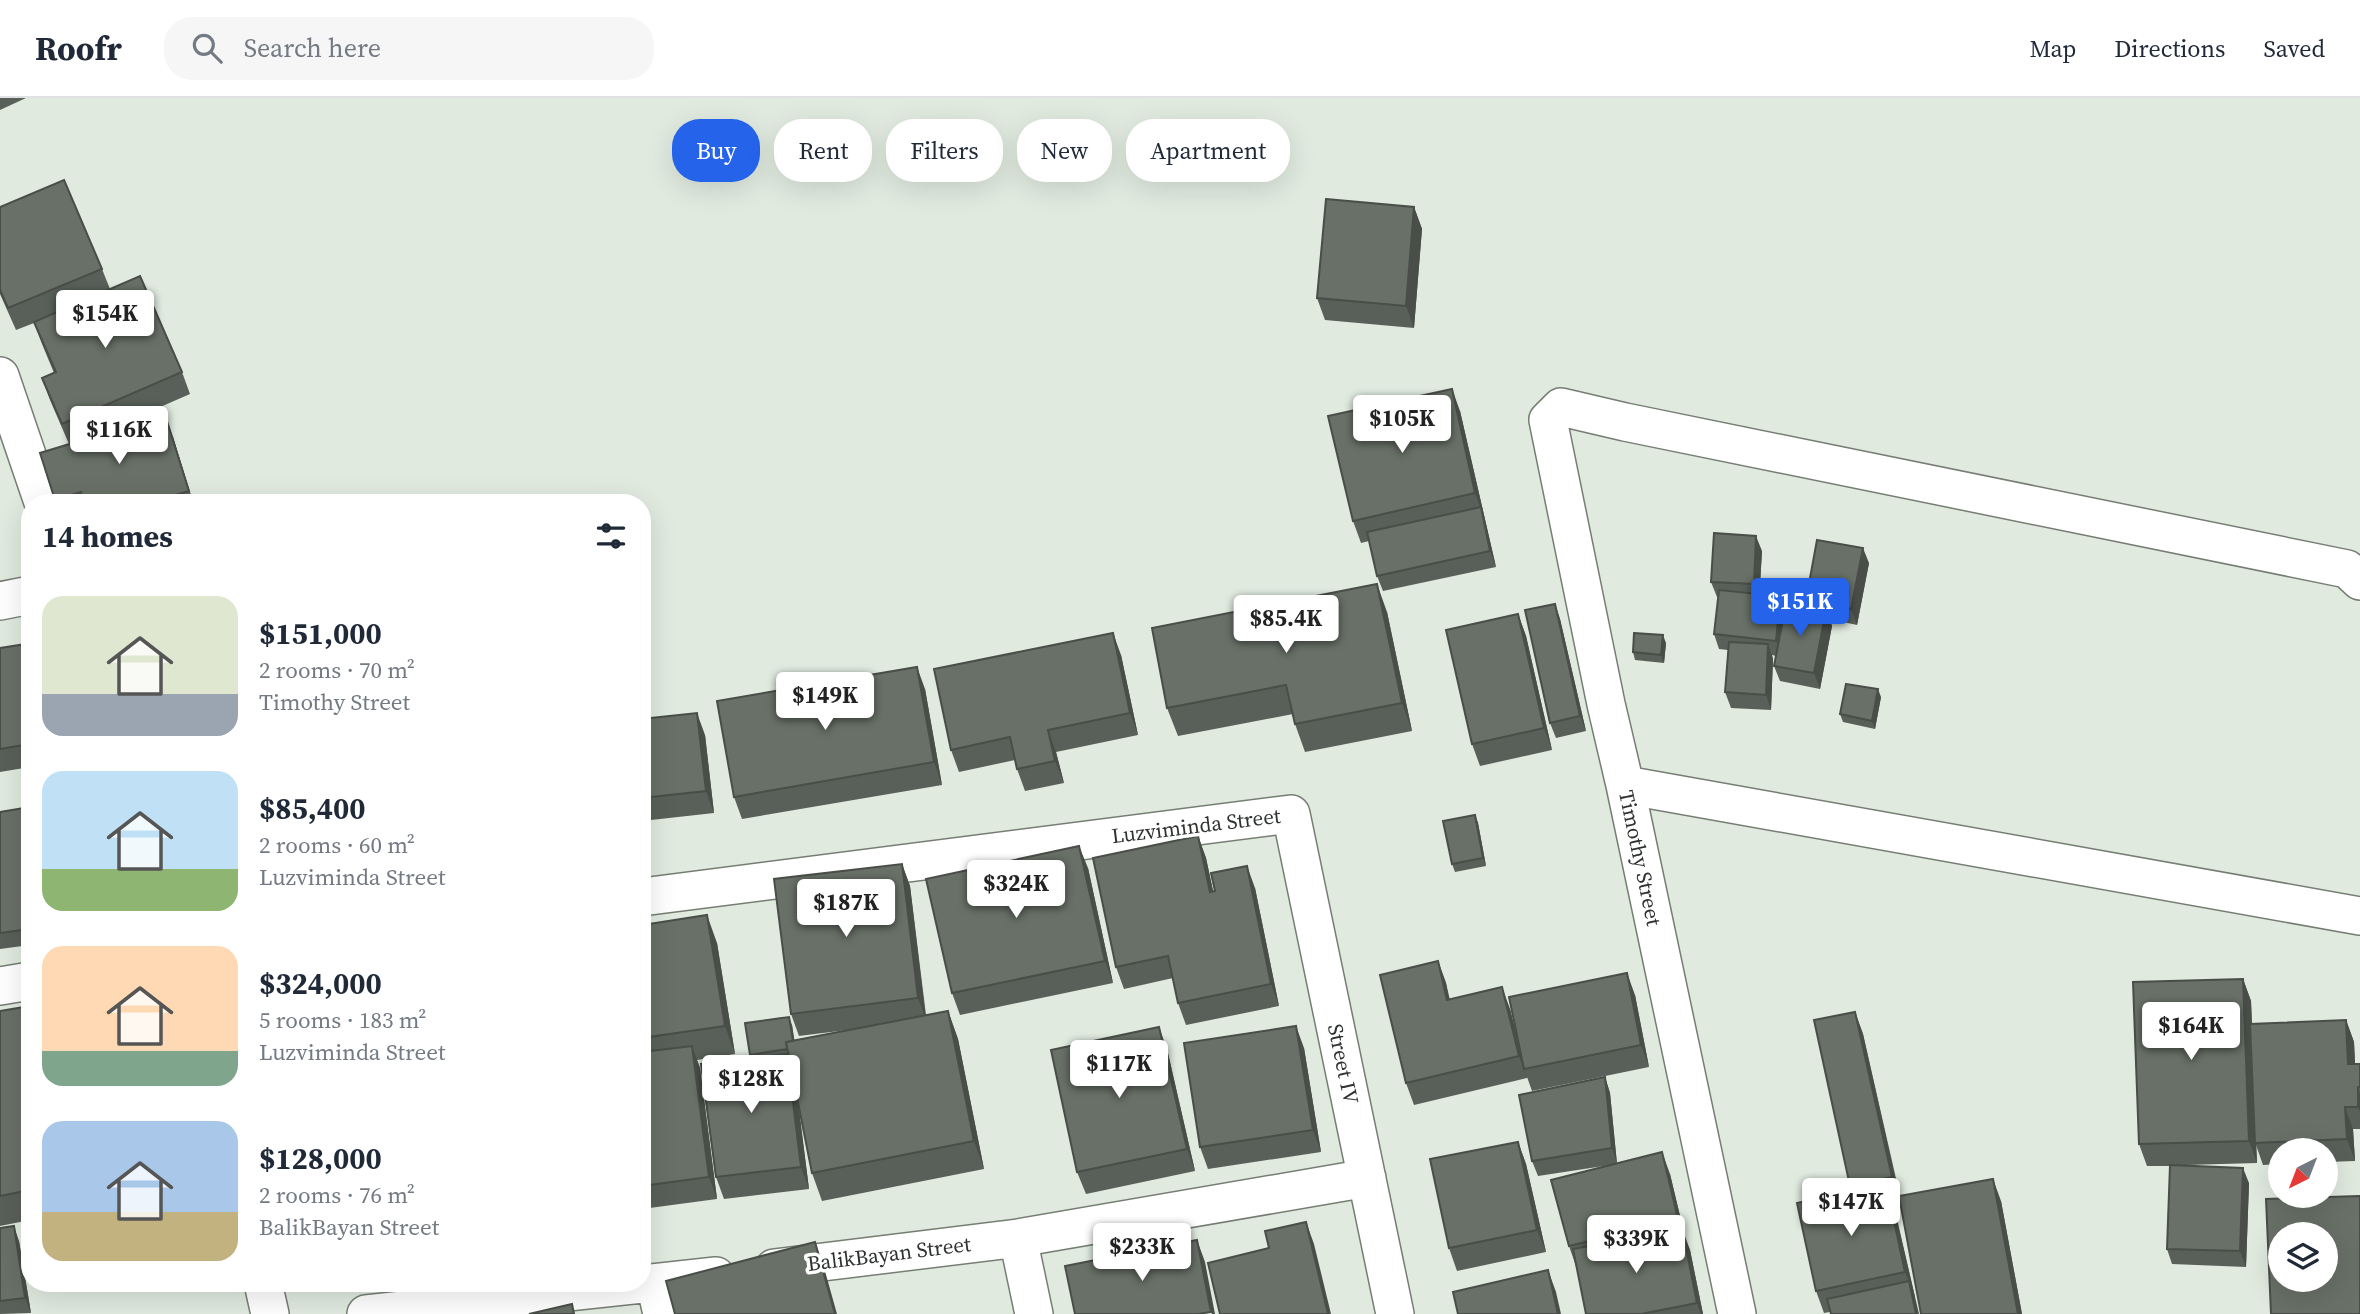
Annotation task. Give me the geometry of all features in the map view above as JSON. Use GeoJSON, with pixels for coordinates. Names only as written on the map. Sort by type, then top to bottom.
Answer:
{"type":"FeatureCollection","features":[{"type":"Feature","properties":{"kind":"street"},"geometry":{"type":"LineString","coordinates":[[0,376],[40,494]]}},
{"type":"Feature","properties":{"kind":"street","name":"Timothy Street"},"geometry":{"type":"LineString","coordinates":[[1737,1314],[1548,420],[1561,407],[2347,569],[2360,581]]}},
{"type":"Feature","properties":{"kind":"street"},"geometry":{"type":"LineString","coordinates":[[0,601],[21,597]]}},
{"type":"Feature","properties":{"kind":"street"},"geometry":{"type":"LineString","coordinates":[[1625,785],[2360,916]]}},
{"type":"Feature","properties":{"kind":"street","name":"Luzviminda Street"},"geometry":{"type":"LineString","coordinates":[[651,896],[1291,814]]}},
{"type":"Feature","properties":{"kind":"street","name":"Street IV"},"geometry":{"type":"LineString","coordinates":[[1291,814],[1395,1314]]}},
{"type":"Feature","properties":{"kind":"street"},"geometry":{"type":"LineString","coordinates":[[0,986],[21,982]]}},
{"type":"Feature","properties":{"kind":"street","name":"BalikBayan Street"},"geometry":{"type":"LineString","coordinates":[[366,1314],[658,1299],[1367,1178]]}},
{"type":"Feature","properties":{"kind":"street"},"geometry":{"type":"LineString","coordinates":[[1018,1238],[1034,1314]]}},
{"type":"Feature","properties":{"kind":"street"},"geometry":{"type":"LineString","coordinates":[[264,1292],[270,1314]]}},
{"type":"Feature","properties":{"kind":"building"},"geometry":{"type":"Polygon","coordinates":[[[64,180],[102,269],[8,308],[0,290],[0,207],[64,180]]]}},
{"type":"Feature","properties":{"kind":"building"},"geometry":{"type":"Polygon","coordinates":[[[1326,199],[1414,207],[1406,306],[1317,298],[1326,199]]]}},
{"type":"Feature","properties":{"kind":"building"},"geometry":{"type":"Polygon","coordinates":[[[140,276],[182,372],[62,424],[42,378],[56,372],[34,322],[140,276]]]}},
{"type":"Feature","properties":{"kind":"building"},"geometry":{"type":"Polygon","coordinates":[[[1452,389],[1475,493],[1353,521],[1328,416],[1452,389]]]}},
{"type":"Feature","properties":{"kind":"building"},"geometry":{"type":"Polygon","coordinates":[[[165,415],[189,491],[179,494],[53,494],[40,453],[165,415]]]}},
{"type":"Feature","properties":{"kind":"building"},"geometry":{"type":"Polygon","coordinates":[[[1481,507],[1490,551],[1377,576],[1367,532],[1481,507]]]}},
{"type":"Feature","properties":{"kind":"building"},"geometry":{"type":"Polygon","coordinates":[[[1714,533],[1756,536],[1754,584],[1711,582],[1714,533]]]}},
{"type":"Feature","properties":{"kind":"building"},"geometry":{"type":"Polygon","coordinates":[[[1817,540],[1863,548],[1851,609],[1806,600],[1817,540]]]}},
{"type":"Feature","properties":{"kind":"building"},"geometry":{"type":"Polygon","coordinates":[[[1377,584],[1402,703],[1295,724],[1286,685],[1167,708],[1152,628],[1377,584]]]}},
{"type":"Feature","properties":{"kind":"building"},"geometry":{"type":"Polygon","coordinates":[[[1759,586],[1781,588],[1776,641],[1714,634],[1719,590],[1758,594],[1759,586]]]}},
{"type":"Feature","properties":{"kind":"building"},"geometry":{"type":"Polygon","coordinates":[[[1555,604],[1580,716],[1550,723],[1525,610],[1555,604]]]}},
{"type":"Feature","properties":{"kind":"building"},"geometry":{"type":"Polygon","coordinates":[[[1786,604],[1826,611],[1814,673],[1774,666],[1786,604]]]}},
{"type":"Feature","properties":{"kind":"building"},"geometry":{"type":"Polygon","coordinates":[[[1518,614],[1544,728],[1472,744],[1446,630],[1518,614]]]}},
{"type":"Feature","properties":{"kind":"building"},"geometry":{"type":"Polygon","coordinates":[[[1113,633],[1130,713],[1048,730],[1055,761],[1017,769],[1010,737],[951,750],[934,669],[1113,633]]]}},
{"type":"Feature","properties":{"kind":"building"},"geometry":{"type":"Polygon","coordinates":[[[1634,633],[1663,635],[1661,655],[1633,652],[1634,633]]]}},
{"type":"Feature","properties":{"kind":"building"},"geometry":{"type":"Polygon","coordinates":[[[1729,642],[1768,644],[1766,695],[1725,692],[1729,642]]]}},
{"type":"Feature","properties":{"kind":"building"},"geometry":{"type":"Polygon","coordinates":[[[21,645],[21,746],[0,749],[0,648],[21,645]]]}},
{"type":"Feature","properties":{"kind":"building"},"geometry":{"type":"Polygon","coordinates":[[[917,667],[934,762],[734,797],[717,701],[917,667]]]}},
{"type":"Feature","properties":{"kind":"building"},"geometry":{"type":"Polygon","coordinates":[[[1846,684],[1878,689],[1872,721],[1840,714],[1846,684]]]}},
{"type":"Feature","properties":{"kind":"building"},"geometry":{"type":"Polygon","coordinates":[[[697,713],[706,791],[651,797],[651,718],[697,713]]]}},
{"type":"Feature","properties":{"kind":"building"},"geometry":{"type":"Polygon","coordinates":[[[21,808],[21,930],[0,933],[0,812],[21,808]]]}},
{"type":"Feature","properties":{"kind":"building"},"geometry":{"type":"Polygon","coordinates":[[[1475,815],[1483,858],[1452,864],[1443,821],[1475,815]]]}},
{"type":"Feature","properties":{"kind":"building"},"geometry":{"type":"Polygon","coordinates":[[[1198,836],[1210,892],[1215,891],[1211,873],[1247,866],[1271,984],[1178,1003],[1168,956],[1116,967],[1093,858],[1198,836]]]}},
{"type":"Feature","properties":{"kind":"building"},"geometry":{"type":"Polygon","coordinates":[[[1079,846],[1105,961],[952,993],[926,879],[1079,846]]]}},
{"type":"Feature","properties":{"kind":"building"},"geometry":{"type":"Polygon","coordinates":[[[902,864],[918,998],[791,1014],[774,879],[902,864]]]}},
{"type":"Feature","properties":{"kind":"building"},"geometry":{"type":"Polygon","coordinates":[[[707,915],[725,1026],[651,1037],[651,924],[707,915]]]}},
{"type":"Feature","properties":{"kind":"building"},"geometry":{"type":"Polygon","coordinates":[[[1438,961],[1447,1000],[1502,987],[1519,1056],[1406,1083],[1380,975],[1438,961]]]}},
{"type":"Feature","properties":{"kind":"building"},"geometry":{"type":"Polygon","coordinates":[[[1627,973],[1641,1045],[1524,1069],[1509,997],[1627,973]]]}},
{"type":"Feature","properties":{"kind":"building"},"geometry":{"type":"Polygon","coordinates":[[[2243,979],[2249,1141],[2139,1144],[2133,982],[2243,979]]]}},
{"type":"Feature","properties":{"kind":"building"},"geometry":{"type":"Polygon","coordinates":[[[21,1008],[21,1192],[0,1196],[0,1011],[21,1008]]]}},
{"type":"Feature","properties":{"kind":"building"},"geometry":{"type":"Polygon","coordinates":[[[948,1011],[974,1141],[812,1173],[786,1042],[948,1011]]]}},
{"type":"Feature","properties":{"kind":"building"},"geometry":{"type":"Polygon","coordinates":[[[1855,1012],[1892,1177],[1850,1186],[1814,1020],[1855,1012]]]}},
{"type":"Feature","properties":{"kind":"building"},"geometry":{"type":"Polygon","coordinates":[[[789,1017],[793,1041],[786,1042],[787,1049],[750,1055],[745,1023],[789,1017]]]}},
{"type":"Feature","properties":{"kind":"building"},"geometry":{"type":"Polygon","coordinates":[[[2346,1020],[2348,1064],[2360,1064],[2358,1107],[2345,1107],[2347,1139],[2268,1138],[2268,1142],[2255,1143],[2250,1024],[2346,1020]]]}},
{"type":"Feature","properties":{"kind":"building"},"geometry":{"type":"Polygon","coordinates":[[[1296,1026],[1313,1130],[1200,1147],[1184,1043],[1296,1026]]]}},
{"type":"Feature","properties":{"kind":"building"},"geometry":{"type":"Polygon","coordinates":[[[1159,1027],[1187,1149],[1077,1172],[1051,1050],[1159,1027]]]}},
{"type":"Feature","properties":{"kind":"building"},"geometry":{"type":"Polygon","coordinates":[[[692,1046],[709,1177],[651,1185],[651,1051],[692,1046]]]}},
{"type":"Feature","properties":{"kind":"building"},"geometry":{"type":"Polygon","coordinates":[[[787,1054],[801,1167],[716,1177],[701,1064],[787,1054]]]}},
{"type":"Feature","properties":{"kind":"building"},"geometry":{"type":"Polygon","coordinates":[[[1605,1077],[1612,1148],[1532,1161],[1519,1095],[1605,1077]]]}},
{"type":"Feature","properties":{"kind":"building"},"geometry":{"type":"Polygon","coordinates":[[[1518,1142],[1537,1230],[1449,1248],[1430,1159],[1518,1142]]]}},
{"type":"Feature","properties":{"kind":"building"},"geometry":{"type":"Polygon","coordinates":[[[1662,1152],[1678,1219],[1569,1246],[1551,1180],[1662,1152]]]}},
{"type":"Feature","properties":{"kind":"building"},"geometry":{"type":"Polygon","coordinates":[[[2170,1165],[2243,1168],[2240,1251],[2167,1249],[2170,1165]]]}},
{"type":"Feature","properties":{"kind":"building"},"geometry":{"type":"Polygon","coordinates":[[[1993,1179],[2018,1314],[1921,1314],[1899,1196],[1993,1179]]]}},
{"type":"Feature","properties":{"kind":"building"},"geometry":{"type":"Polygon","coordinates":[[[1886,1184],[1905,1272],[1816,1291],[1797,1203],[1886,1184]]]}},
{"type":"Feature","properties":{"kind":"building"},"geometry":{"type":"Polygon","coordinates":[[[2360,1196],[2360,1314],[2271,1314],[2270,1292],[2338,1292],[2338,1222],[2268,1222],[2268,1245],[2266,1199],[2268,1208],[2338,1208],[2338,1197],[2360,1196]]]}},
{"type":"Feature","properties":{"kind":"building"},"geometry":{"type":"Polygon","coordinates":[[[1306,1222],[1328,1314],[1220,1314],[1208,1263],[1269,1248],[1265,1231],[1306,1222]]]}},
{"type":"Feature","properties":{"kind":"building"},"geometry":{"type":"Polygon","coordinates":[[[14,1226],[21,1272],[21,1292],[24,1292],[25,1298],[0,1301],[0,1228],[14,1226]]]}},
{"type":"Feature","properties":{"kind":"building"},"geometry":{"type":"Polygon","coordinates":[[[1682,1228],[1697,1303],[1641,1314],[1586,1314],[1573,1249],[1682,1228]]]}},
{"type":"Feature","properties":{"kind":"building"},"geometry":{"type":"Polygon","coordinates":[[[1197,1240],[1211,1312],[1075,1314],[1065,1266],[1197,1240]]]}},
{"type":"Feature","properties":{"kind":"building"},"geometry":{"type":"Polygon","coordinates":[[[815,1242],[835,1314],[675,1314],[666,1281],[815,1242]]]}},
{"type":"Feature","properties":{"kind":"building"},"geometry":{"type":"Polygon","coordinates":[[[1548,1270],[1558,1314],[1458,1314],[1453,1292],[1548,1270]]]}},
{"type":"Feature","properties":{"kind":"building"},"geometry":{"type":"Polygon","coordinates":[[[1909,1281],[1916,1314],[1831,1314],[1827,1299],[1909,1281]]]}},
{"type":"Feature","properties":{"kind":"building"},"geometry":{"type":"Polygon","coordinates":[[[572,1304],[574,1314],[529,1314],[572,1304]]]}}]}
